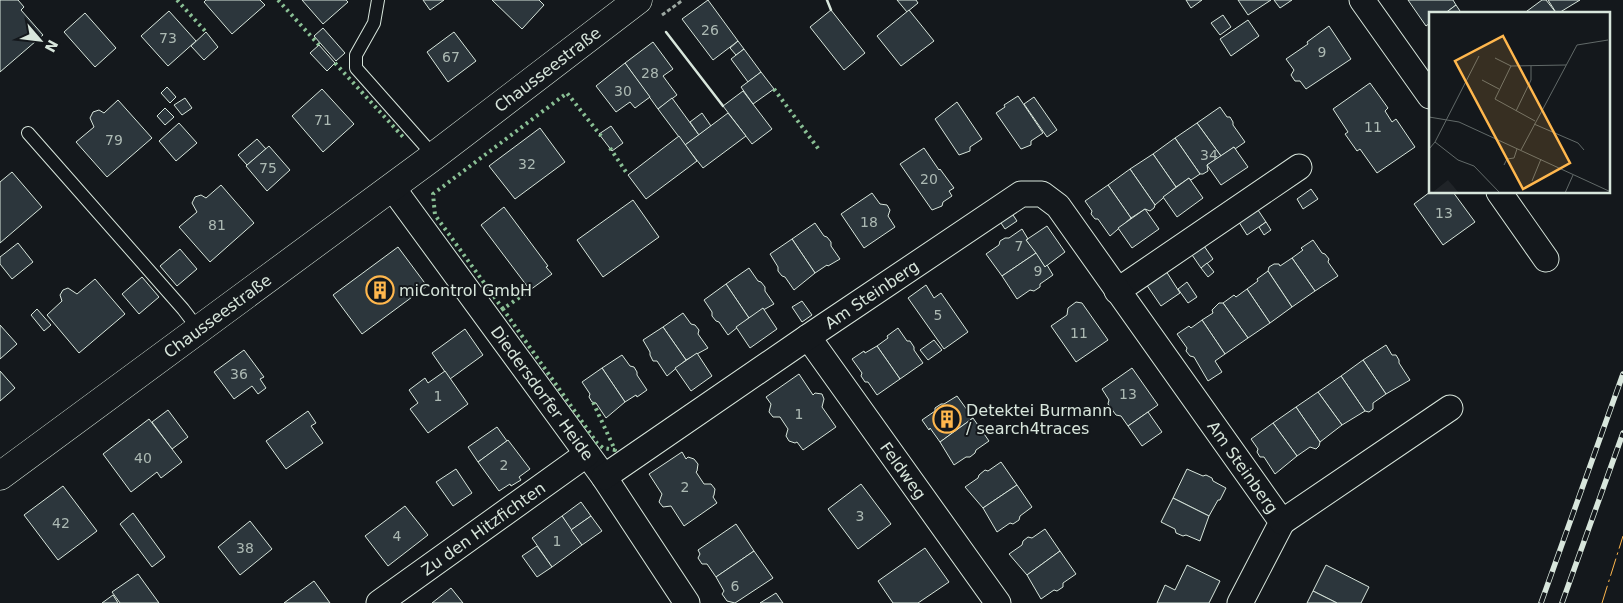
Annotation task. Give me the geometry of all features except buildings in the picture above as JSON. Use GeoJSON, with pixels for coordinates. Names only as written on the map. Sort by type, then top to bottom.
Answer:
{"type":"FeatureCollection","features":[{"type":"Feature","properties":{"kind":"main road","name":"Chausseestraße"},"geometry":{"type":"LineString","coordinates":[[0,476],[434,156],[638,0]]}},
{"type":"Feature","properties":{"kind":"street"},"geometry":{"type":"LineString","coordinates":[[1362,0],[1429,95]]}},
{"type":"Feature","properties":{"kind":"street"},"geometry":{"type":"LineString","coordinates":[[1117,291],[1298,167]]}},
{"type":"Feature","properties":{"kind":"street","name":"Diedersdorfer Heide"},"geometry":{"type":"LineString","coordinates":[[392,187],[604,477],[687,603]]}},
{"type":"Feature","properties":{"kind":"street","name":"Am Steinberg"},"geometry":{"type":"LineString","coordinates":[[604,477],[1021,194],[1042,194],[1058,206],[1282,522]]}},
{"type":"Feature","properties":{"kind":"street"},"geometry":{"type":"LineString","coordinates":[[1500,194],[1546,259]]}},
{"type":"Feature","properties":{"kind":"street","name":"Feldweg"},"geometry":{"type":"LineString","coordinates":[[808,337],[998,603]]}},
{"type":"Feature","properties":{"kind":"street","name":"Am Steinberg"},"geometry":{"type":"LineString","coordinates":[[1240,603],[1282,522],[1450,408]]}},
{"type":"Feature","properties":{"kind":"street","name":"Zu den Hitzfichten"},"geometry":{"type":"LineString","coordinates":[[378,603],[587,454]]}},
{"type":"Feature","properties":{"kind":"lane"},"geometry":{"type":"LineString","coordinates":[[378,0],[374,23],[356,55],[356,68],[434,156]]}},
{"type":"Feature","properties":{"kind":"lane"},"geometry":{"type":"LineString","coordinates":[[28,134],[199,330]]}},
{"type":"Feature","properties":{"kind":"railway"},"geometry":{"type":"LineString","coordinates":[[1541,603],[1623,374]]}},
{"type":"Feature","properties":{"kind":"railway"},"geometry":{"type":"LineString","coordinates":[[1562,603],[1623,433]]}},
{"type":"Feature","properties":{"kind":"hedge"},"geometry":{"type":"LineString","coordinates":[[177,0],[206,32]]}},
{"type":"Feature","properties":{"kind":"hedge"},"geometry":{"type":"LineString","coordinates":[[278,0],[319,45]]}},
{"type":"Feature","properties":{"kind":"hedge"},"geometry":{"type":"LineString","coordinates":[[335,63],[404,138]]}},
{"type":"Feature","properties":{"kind":"hedge"},"geometry":{"type":"LineString","coordinates":[[774,89],[820,151]]}},
{"type":"Feature","properties":{"kind":"hedge"},"geometry":{"type":"LineString","coordinates":[[503,309],[435,215],[433,194],[567,93],[601,136]]}},
{"type":"Feature","properties":{"kind":"hedge"},"geometry":{"type":"LineString","coordinates":[[610,148],[628,175]]}},
{"type":"Feature","properties":{"kind":"hedge"},"geometry":{"type":"LineString","coordinates":[[530,290],[503,309],[597,443],[603,448],[615,450],[592,400]]}},
{"type":"Feature","properties":{"kind":"wall"},"geometry":{"type":"LineString","coordinates":[[827,0],[831,10]]}},
{"type":"Feature","properties":{"kind":"wall"},"geometry":{"type":"LineString","coordinates":[[666,32],[723,106]]}},
{"type":"Feature","properties":{"kind":"power"},"geometry":{"type":"LineString","coordinates":[[1602,603],[1623,536]]}},
{"type":"Feature","properties":{"kind":"place","name":"miControl GmbH"},"geometry":{"type":"Point","coordinates":[380,290]}},
{"type":"Feature","properties":{"kind":"place","name":"Detektei Burmann / search4traces"},"geometry":{"type":"Point","coordinates":[947,419]}}]}
